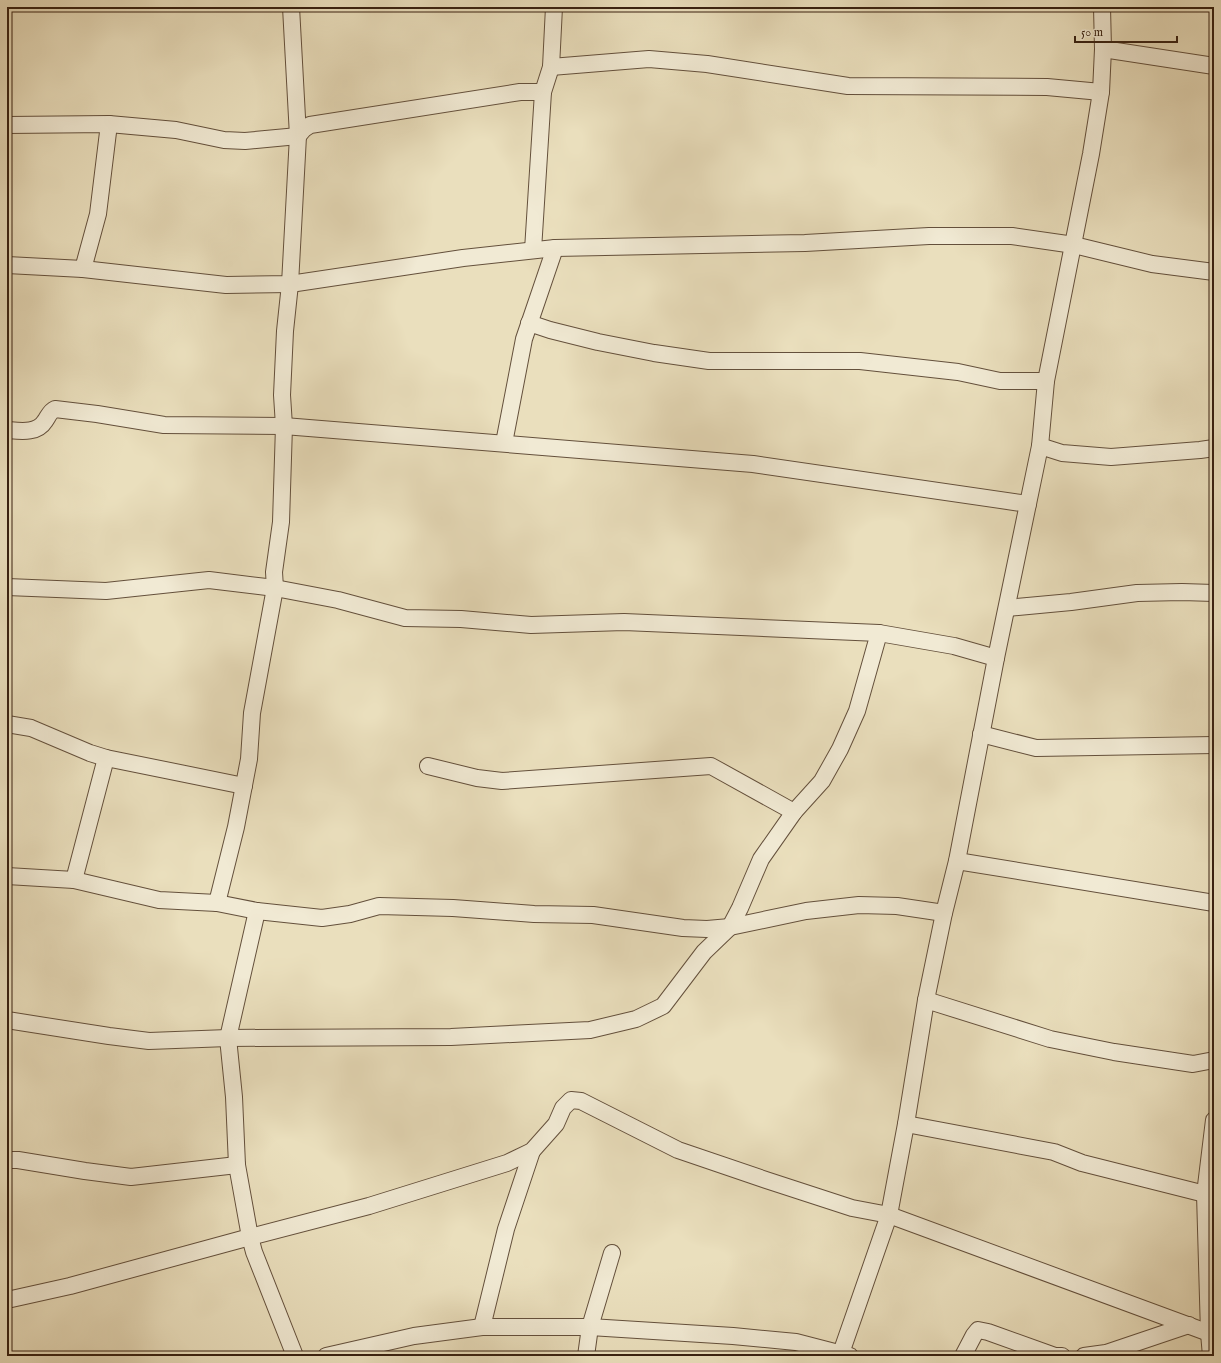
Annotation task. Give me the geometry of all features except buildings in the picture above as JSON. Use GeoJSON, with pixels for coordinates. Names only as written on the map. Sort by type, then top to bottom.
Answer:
{"type":"FeatureCollection","features":[{"type":"Feature","properties":{"kind":"street"},"geometry":{"type":"LineString","coordinates":[[216,903],[236,827],[249,759],[252,713],[275,588],[274,572],[281,522],[284,426],[282,387],[285,331],[290,284],[298,136],[291,7]]}},
{"type":"Feature","properties":{"kind":"street"},"geometry":{"type":"LineString","coordinates":[[533,250],[543,92],[551,67],[554,7]]}},
{"type":"Feature","properties":{"kind":"street"},"geometry":{"type":"LineString","coordinates":[[326,1356],[414,1336],[482,1328],[590,1328],[733,1336],[788,1341],[843,1355],[889,1214],[906,1124],[926,1000],[944,913],[957,861],[1006,608],[1040,446],[1046,381],[1074,245],[1101,92],[1103,49],[1102,7]]}},
{"type":"Feature","properties":{"kind":"street"},"geometry":{"type":"LineString","coordinates":[[1103,49],[1214,66]]}},
{"type":"Feature","properties":{"kind":"street"},"geometry":{"type":"LineString","coordinates":[[551,67],[649,59],[707,64],[848,86],[1047,87],[1101,92]]}},
{"type":"Feature","properties":{"kind":"street"},"geometry":{"type":"LineString","coordinates":[[7,125],[109,124],[176,130],[224,140],[245,141],[298,136],[310,125],[520,92],[543,92]]}},
{"type":"Feature","properties":{"kind":"street"},"geometry":{"type":"LineString","coordinates":[[82,269],[98,214],[109,124]]}},
{"type":"Feature","properties":{"kind":"street"},"geometry":{"type":"LineString","coordinates":[[7,266],[82,269],[226,285],[290,284],[463,258],[555,248],[797,243],[929,236],[1012,236],[1074,245],[1152,264],[1214,272]]}},
{"type":"Feature","properties":{"kind":"street"},"geometry":{"type":"LineString","coordinates":[[504,443],[524,339],[555,248]]}},
{"type":"Feature","properties":{"kind":"street"},"geometry":{"type":"LineString","coordinates":[[529,323],[598,342],[654,353],[709,361],[860,361],[958,372],[1000,381],[1046,381]]}},
{"type":"Feature","properties":{"kind":"street"},"geometry":{"type":"LineString","coordinates":[[7,430],[25,432],[43,426],[52,411],[55,409],[164,425],[284,426],[753,464],[1028,504]]}},
{"type":"Feature","properties":{"kind":"street"},"geometry":{"type":"LineString","coordinates":[[1040,446],[1062,453],[1111,457],[1214,448]]}},
{"type":"Feature","properties":{"kind":"street"},"geometry":{"type":"LineString","coordinates":[[7,587],[106,591],[208,580],[275,588],[338,600],[405,618],[460,619],[531,625],[624,622],[879,633],[954,646],[996,658]]}},
{"type":"Feature","properties":{"kind":"street"},"geometry":{"type":"LineString","coordinates":[[1006,608],[1072,602],[1137,593],[1214,592]]}},
{"type":"Feature","properties":{"kind":"street"},"geometry":{"type":"LineString","coordinates":[[7,1020],[150,1041],[228,1038],[451,1037],[590,1030],[636,1019],[663,1006],[704,952],[730,927],[740,908],[761,859],[794,812],[822,781],[840,749],[857,711],[879,633]]}},
{"type":"Feature","properties":{"kind":"street"},"geometry":{"type":"LineString","coordinates":[[7,724],[31,728],[90,753],[106,758],[244,786]]}},
{"type":"Feature","properties":{"kind":"street"},"geometry":{"type":"LineString","coordinates":[[981,734],[1036,748],[1214,745]]}},
{"type":"Feature","properties":{"kind":"street"},"geometry":{"type":"LineString","coordinates":[[74,880],[106,758]]}},
{"type":"Feature","properties":{"kind":"street"},"geometry":{"type":"LineString","coordinates":[[428,766],[477,778],[502,781],[711,766],[794,812]]}},
{"type":"Feature","properties":{"kind":"street"},"geometry":{"type":"LineString","coordinates":[[957,861],[1214,903]]}},
{"type":"Feature","properties":{"kind":"street"},"geometry":{"type":"LineString","coordinates":[[7,876],[74,880],[159,900],[216,903],[257,911],[322,918],[350,914],[379,906],[446,908],[534,914],[593,915],[683,928],[707,928],[730,927],[806,911],[859,905],[898,906],[944,913]]}},
{"type":"Feature","properties":{"kind":"street"},"geometry":{"type":"LineString","coordinates":[[257,911],[228,1038],[234,1096],[237,1165],[254,1252],[295,1356]]}},
{"type":"Feature","properties":{"kind":"street"},"geometry":{"type":"LineString","coordinates":[[926,1000],[1050,1039],[1114,1052],[1193,1064],[1214,1060]]}},
{"type":"Feature","properties":{"kind":"street"},"geometry":{"type":"LineString","coordinates":[[7,1300],[77,1284],[369,1206],[507,1163],[532,1151],[556,1124],[563,1108],[571,1100],[581,1101],[678,1150],[852,1208],[889,1214],[1209,1333]]}},
{"type":"Feature","properties":{"kind":"street"},"geometry":{"type":"LineString","coordinates":[[1211,1356],[1209,1333],[1209,1194],[1214,1120]]}},
{"type":"Feature","properties":{"kind":"street"},"geometry":{"type":"LineString","coordinates":[[906,1124],[1054,1152],[1082,1163],[1209,1194]]}},
{"type":"Feature","properties":{"kind":"street"},"geometry":{"type":"LineString","coordinates":[[482,1328],[506,1230],[532,1151]]}},
{"type":"Feature","properties":{"kind":"street"},"geometry":{"type":"LineString","coordinates":[[7,1160],[18,1160],[132,1177],[237,1165]]}},
{"type":"Feature","properties":{"kind":"street"},"geometry":{"type":"LineString","coordinates":[[586,1356],[590,1328],[612,1253]]}},
{"type":"Feature","properties":{"kind":"street"},"geometry":{"type":"LineString","coordinates":[[1084,1356],[1106,1353],[1189,1325]]}},
{"type":"Feature","properties":{"kind":"street"},"geometry":{"type":"LineString","coordinates":[[964,1356],[978,1330],[988,1332],[1055,1356],[1062,1356]]}}]}
